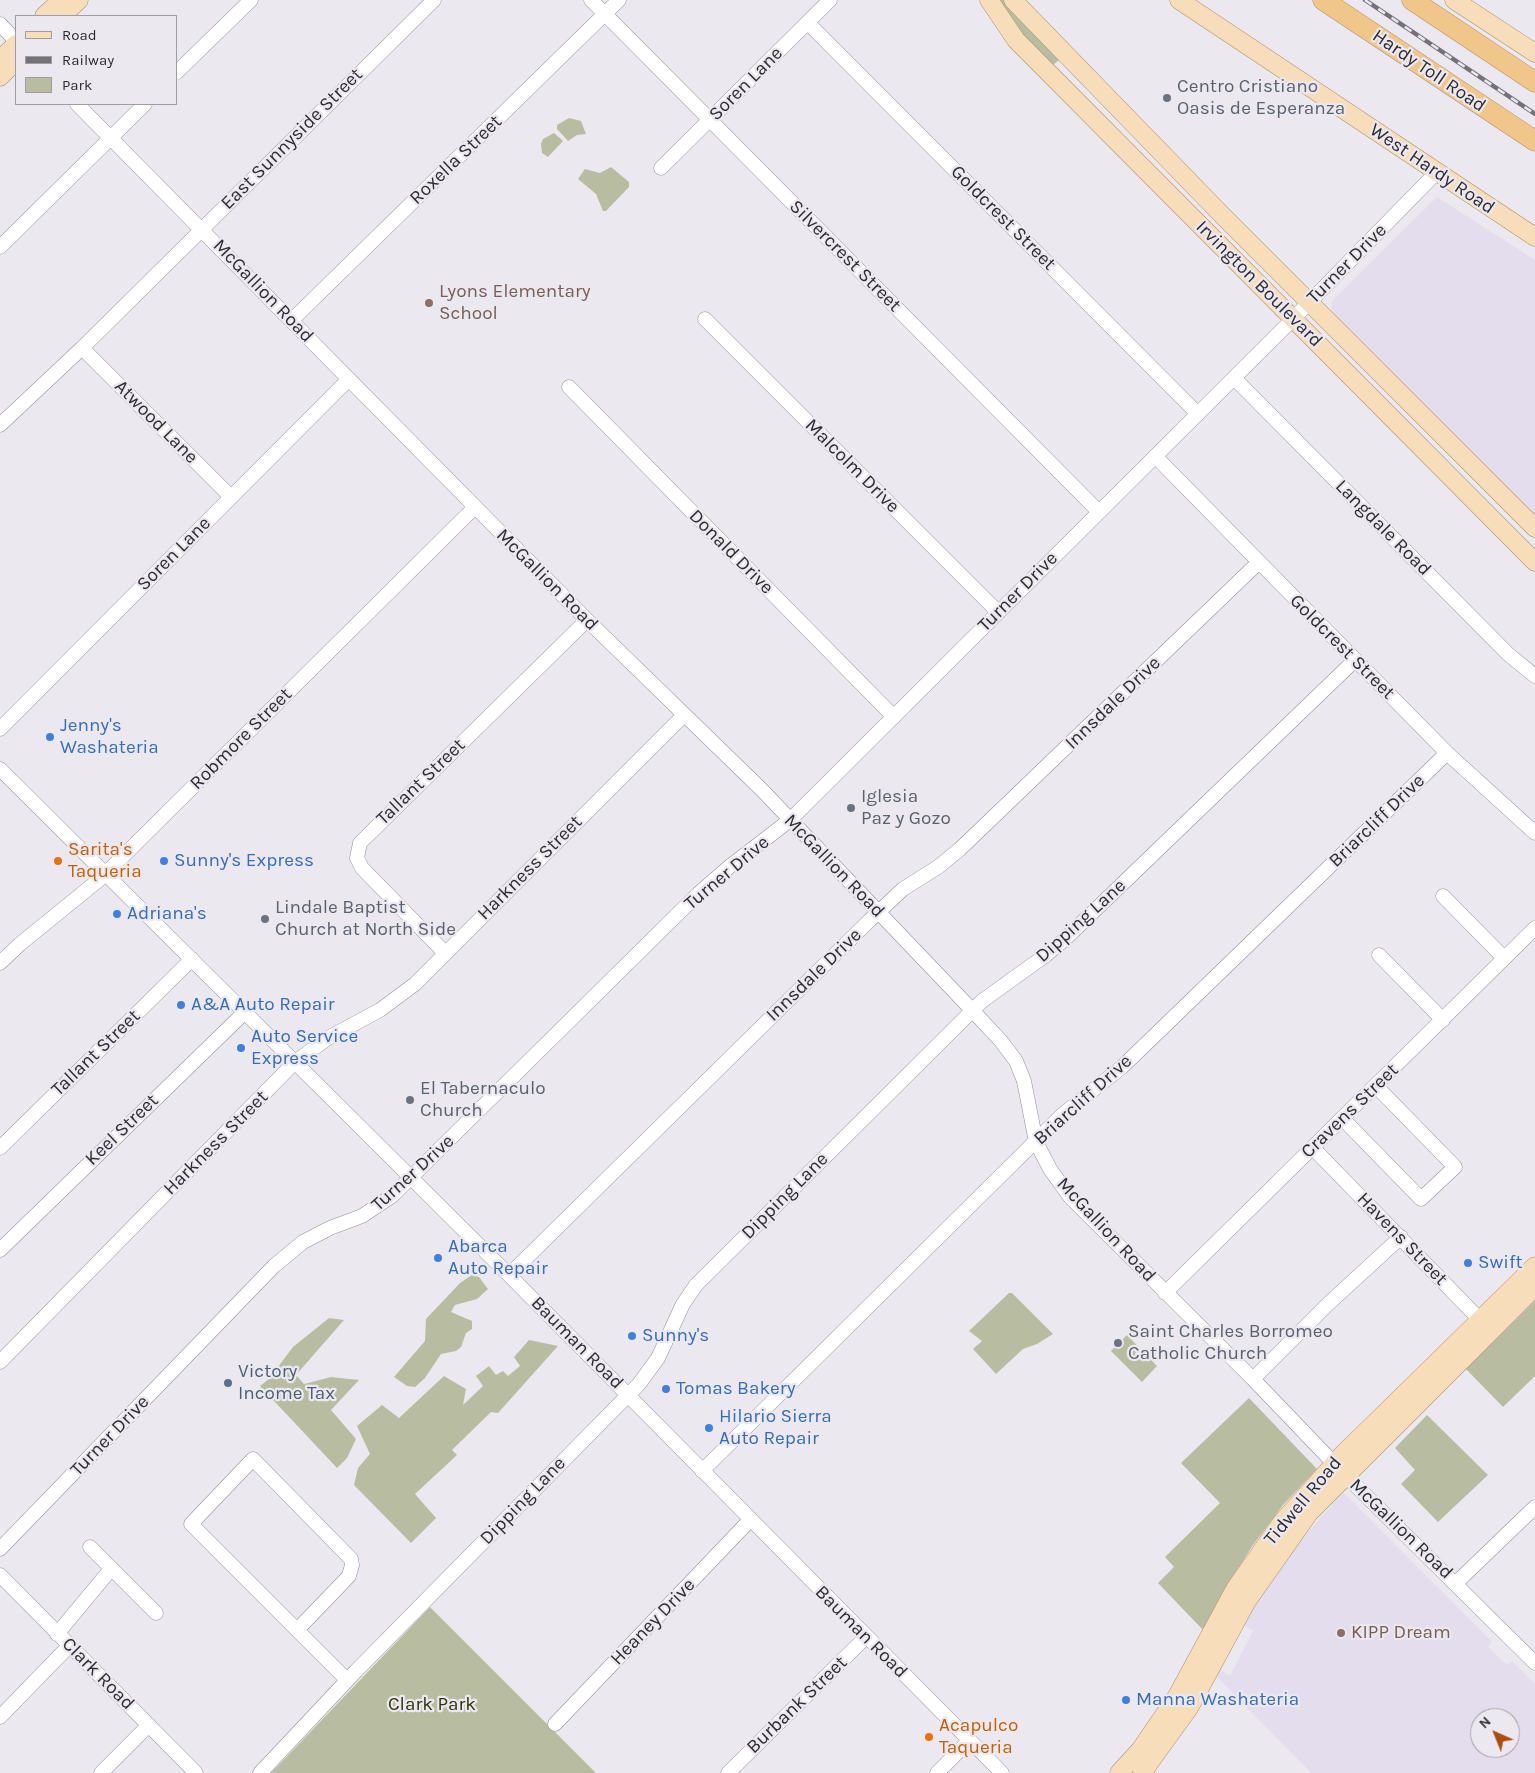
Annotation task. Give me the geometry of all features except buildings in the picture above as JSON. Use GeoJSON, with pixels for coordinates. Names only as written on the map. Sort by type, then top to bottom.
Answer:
{"type":"FeatureCollection","features":[{"type":"Feature","properties":{"kind":"highway","name":"Hardy Toll Road"},"geometry":{"type":"LineString","coordinates":[[1323,0],[1535,142]]}},
{"type":"Feature","properties":{"kind":"highway"},"geometry":{"type":"LineString","coordinates":[[1412,0],[1535,82]]}},
{"type":"Feature","properties":{"kind":"highway"},"geometry":{"type":"LineString","coordinates":[[1437,17],[1485,36],[1535,67]]}},
{"type":"Feature","properties":{"kind":"main road"},"geometry":{"type":"LineString","coordinates":[[45,15],[61,0]]}},
{"type":"Feature","properties":{"kind":"main road"},"geometry":{"type":"LineString","coordinates":[[63,15],[78,0]]}},
{"type":"Feature","properties":{"kind":"main road","name":"Irvington Boulevard"},"geometry":{"type":"LineString","coordinates":[[989,0],[1016,40],[1207,230],[1293,319],[1532,554]]}},
{"type":"Feature","properties":{"kind":"main road","name":"Irvington Boulevard"},"geometry":{"type":"LineString","coordinates":[[1013,0],[1075,66],[1221,214],[1535,528]]}},
{"type":"Feature","properties":{"kind":"main road","name":"West Hardy Road"},"geometry":{"type":"LineString","coordinates":[[1179,0],[1535,237]]}},
{"type":"Feature","properties":{"kind":"main road"},"geometry":{"type":"LineString","coordinates":[[1454,0],[1535,52]]}},
{"type":"Feature","properties":{"kind":"main road"},"geometry":{"type":"LineString","coordinates":[[0,60],[15,43]]}},
{"type":"Feature","properties":{"kind":"main road"},"geometry":{"type":"LineString","coordinates":[[0,77],[15,62]]}},
{"type":"Feature","properties":{"kind":"main road"},"geometry":{"type":"LineString","coordinates":[[1060,82],[1075,66]]}},
{"type":"Feature","properties":{"kind":"main road"},"geometry":{"type":"LineString","coordinates":[[1207,230],[1221,214]]}},
{"type":"Feature","properties":{"kind":"main road"},"geometry":{"type":"LineString","coordinates":[[1409,434],[1425,418]]}},
{"type":"Feature","properties":{"kind":"main road","name":"Tidwell Road"},"geometry":{"type":"LineString","coordinates":[[1145,1761],[1206,1642],[1260,1565],[1309,1513],[1340,1469],[1485,1326],[1535,1266]]}},
{"type":"Feature","properties":{"kind":"main road","name":"Tidwell Road"},"geometry":{"type":"LineString","coordinates":[[1485,1326],[1535,1287]]}},
{"type":"Feature","properties":{"kind":"main road","name":"Tidwell Road"},"geometry":{"type":"LineString","coordinates":[[1119,1773],[1145,1761],[1189,1708],[1247,1601],[1260,1565]]}},
{"type":"Feature","properties":{"kind":"main road"},"geometry":{"type":"LineString","coordinates":[[1206,1642],[1218,1655]]}},
{"type":"Feature","properties":{"kind":"street"},"geometry":{"type":"LineString","coordinates":[[178,71],[251,0]]}},
{"type":"Feature","properties":{"kind":"street","name":"East Sunnyside Street"},"geometry":{"type":"LineString","coordinates":[[0,425],[82,348],[434,0]]}},
{"type":"Feature","properties":{"kind":"street","name":"Silvercrest Street"},"geometry":{"type":"LineString","coordinates":[[591,0],[1099,512]]}},
{"type":"Feature","properties":{"kind":"street","name":"Roxella Street"},"geometry":{"type":"LineString","coordinates":[[292,320],[619,0]]}},
{"type":"Feature","properties":{"kind":"street","name":"Soren Lane"},"geometry":{"type":"LineString","coordinates":[[661,168],[830,0]]}},
{"type":"Feature","properties":{"kind":"street","name":"Goldcrest Street"},"geometry":{"type":"LineString","coordinates":[[808,23],[1198,414]]}},
{"type":"Feature","properties":{"kind":"street"},"geometry":{"type":"LineString","coordinates":[[0,24],[15,41]]}},
{"type":"Feature","properties":{"kind":"street","name":"McGallion Road"},"geometry":{"type":"LineString","coordinates":[[78,105],[202,228],[475,508],[790,820],[879,911],[1001,1041],[1016,1061],[1024,1081],[1036,1142],[1050,1169],[1070,1197],[1535,1663]]}},
{"type":"Feature","properties":{"kind":"street"},"geometry":{"type":"LineString","coordinates":[[0,247],[144,105]]}},
{"type":"Feature","properties":{"kind":"street","name":"Turner Drive"},"geometry":{"type":"LineString","coordinates":[[0,1549],[288,1254],[330,1228],[377,1208],[412,1178],[698,894],[729,867],[790,820],[1293,319],[1437,172]]}},
{"type":"Feature","properties":{"kind":"street","name":"Malcolm Drive"},"geometry":{"type":"LineString","coordinates":[[705,319],[998,612]]}},
{"type":"Feature","properties":{"kind":"street","name":"Atwood Lane"},"geometry":{"type":"LineString","coordinates":[[82,348],[231,497]]}},
{"type":"Feature","properties":{"kind":"street","name":"Langdale Road"},"geometry":{"type":"LineString","coordinates":[[1234,378],[1508,654],[1535,676]]}},
{"type":"Feature","properties":{"kind":"street","name":"Soren Lane"},"geometry":{"type":"LineString","coordinates":[[0,729],[349,379]]}},
{"type":"Feature","properties":{"kind":"street","name":"Donald Drive"},"geometry":{"type":"LineString","coordinates":[[569,387],[894,717]]}},
{"type":"Feature","properties":{"kind":"street","name":"Goldcrest Street"},"geometry":{"type":"LineString","coordinates":[[1155,456],[1446,754],[1535,833]]}},
{"type":"Feature","properties":{"kind":"street","name":"Robmore Street"},"geometry":{"type":"LineString","coordinates":[[0,963],[20,944],[106,874],[475,508]]}},
{"type":"Feature","properties":{"kind":"street","name":"Innsdale Drive"},"geometry":{"type":"LineString","coordinates":[[508,1274],[879,911],[903,890],[938,867],[960,849],[1258,563]]}},
{"type":"Feature","properties":{"kind":"street","name":"Tallant Street"},"geometry":{"type":"LineString","coordinates":[[445,953],[362,868],[357,858],[360,843],[587,620]]}},
{"type":"Feature","properties":{"kind":"street","name":"Dipping Lane"},"geometry":{"type":"LineString","coordinates":[[260,1773],[347,1680],[628,1395],[658,1358],[683,1304],[696,1285],[972,1010],[1003,984],[1066,939],[1355,660]]}},
{"type":"Feature","properties":{"kind":"street","name":"Harkness Street"},"geometry":{"type":"LineString","coordinates":[[0,1362],[295,1062],[328,1038],[399,997],[415,984],[684,715]]}},
{"type":"Feature","properties":{"kind":"street","name":"Briarcliff Drive"},"geometry":{"type":"LineString","coordinates":[[702,1471],[1079,1099],[1122,1067],[1446,754]]}},
{"type":"Feature","properties":{"kind":"street","name":"Bauman Road"},"geometry":{"type":"LineString","coordinates":[[0,769],[508,1274],[1002,1773]]}},
{"type":"Feature","properties":{"kind":"street"},"geometry":{"type":"LineString","coordinates":[[1443,896],[1504,958]]}},
{"type":"Feature","properties":{"kind":"street","name":"Cravens Street"},"geometry":{"type":"LineString","coordinates":[[1165,1293],[1535,928]]}},
{"type":"Feature","properties":{"kind":"street"},"geometry":{"type":"LineString","coordinates":[[1379,955],[1443,1020]]}},
{"type":"Feature","properties":{"kind":"street","name":"Tallant Street"},"geometry":{"type":"LineString","coordinates":[[0,1148],[192,959]]}},
{"type":"Feature","properties":{"kind":"street","name":"Keel Street"},"geometry":{"type":"LineString","coordinates":[[0,1250],[245,1012]]}},
{"type":"Feature","properties":{"kind":"street"},"geometry":{"type":"LineString","coordinates":[[1342,1118],[1421,1199],[1438,1183],[1454,1167],[1376,1086]]}},
{"type":"Feature","properties":{"kind":"street","name":"Havens Street"},"geometry":{"type":"LineString","coordinates":[[1313,1148],[1485,1326]]}},
{"type":"Feature","properties":{"kind":"street"},"geometry":{"type":"LineString","coordinates":[[1253,1379],[1328,1304],[1401,1237]]}},
{"type":"Feature","properties":{"kind":"street"},"geometry":{"type":"LineString","coordinates":[[298,1630],[349,1576],[352,1565],[351,1559],[253,1459],[191,1524],[347,1680]]}},
{"type":"Feature","properties":{"kind":"street"},"geometry":{"type":"LineString","coordinates":[[1456,1583],[1535,1507]]}},
{"type":"Feature","properties":{"kind":"street","name":"Heaney Drive"},"geometry":{"type":"LineString","coordinates":[[555,1724],[750,1520]]}},
{"type":"Feature","properties":{"kind":"street"},"geometry":{"type":"LineString","coordinates":[[90,1547],[156,1613]]}},
{"type":"Feature","properties":{"kind":"street"},"geometry":{"type":"LineString","coordinates":[[58,1634],[111,1569]]}},
{"type":"Feature","properties":{"kind":"street","name":"Clark Road"},"geometry":{"type":"LineString","coordinates":[[0,1575],[196,1773]]}},
{"type":"Feature","properties":{"kind":"street","name":"Burbank Street"},"geometry":{"type":"LineString","coordinates":[[728,1773],[866,1637]]}},
{"type":"Feature","properties":{"kind":"street"},"geometry":{"type":"LineString","coordinates":[[0,1717],[69,1646]]}},
{"type":"Feature","properties":{"kind":"street"},"geometry":{"type":"LineString","coordinates":[[102,1773],[149,1725]]}},
{"type":"Feature","properties":{"kind":"street"},"geometry":{"type":"LineString","coordinates":[[937,1773],[969,1741]]}},
{"type":"Feature","properties":{"kind":"shaded area"},"geometry":{"type":"Polygon","coordinates":[[[1437,197],[1535,260],[1535,515],[1331,311],[1332,301],[1437,197]]]}},
{"type":"Feature","properties":{"kind":"shaded area"},"geometry":{"type":"Polygon","coordinates":[[[1343,1492],[1492,1642],[1488,1647],[1507,1665],[1512,1661],[1535,1684],[1535,1773],[1311,1773],[1217,1677],[1220,1670],[1230,1676],[1253,1631],[1244,1625],[1263,1593],[1295,1547],[1343,1492]]]}},
{"type":"Feature","properties":{"kind":"green space"},"geometry":{"type":"Polygon","coordinates":[[[997,0],[1007,0],[1059,60],[1053,65],[1022,36],[997,0]]]}},
{"type":"Feature","properties":{"kind":"green space"},"geometry":{"type":"Polygon","coordinates":[[[569,118],[581,121],[586,134],[577,135],[568,141],[557,129],[557,125],[569,118]]]}},
{"type":"Feature","properties":{"kind":"green space"},"geometry":{"type":"Polygon","coordinates":[[[554,133],[563,141],[548,157],[542,153],[541,144],[543,139],[554,133]]]}},
{"type":"Feature","properties":{"kind":"green space"},"geometry":{"type":"Polygon","coordinates":[[[611,167],[629,182],[629,187],[606,211],[603,211],[596,194],[578,179],[585,169],[600,173],[611,167]]]}},
{"type":"Feature","properties":{"kind":"green space"},"geometry":{"type":"Polygon","coordinates":[[[472,1275],[479,1277],[488,1289],[477,1299],[455,1305],[451,1312],[472,1321],[472,1329],[466,1333],[461,1347],[456,1351],[441,1354],[425,1378],[415,1387],[407,1386],[394,1377],[425,1341],[426,1319],[460,1283],[472,1275]]]}},
{"type":"Feature","properties":{"kind":"green space"},"geometry":{"type":"Polygon","coordinates":[[[1009,1293],[1012,1293],[1053,1334],[1037,1344],[1023,1349],[996,1374],[973,1349],[982,1341],[969,1331],[1009,1293]]]}},
{"type":"Feature","properties":{"kind":"green space"},"geometry":{"type":"Polygon","coordinates":[[[1535,1301],[1535,1376],[1503,1407],[1466,1369],[1535,1301]]]}},
{"type":"Feature","properties":{"kind":"green space"},"geometry":{"type":"Polygon","coordinates":[[[329,1318],[344,1320],[296,1375],[304,1384],[331,1377],[359,1380],[331,1410],[356,1439],[347,1458],[337,1468],[260,1386],[269,1379],[293,1347],[329,1318]]]}},
{"type":"Feature","properties":{"kind":"green space"},"geometry":{"type":"Polygon","coordinates":[[[1127,1335],[1157,1366],[1142,1382],[1111,1351],[1127,1335]]]}},
{"type":"Feature","properties":{"kind":"green space"},"geometry":{"type":"Polygon","coordinates":[[[529,1340],[558,1346],[498,1413],[491,1412],[452,1450],[457,1455],[415,1494],[436,1518],[411,1543],[354,1485],[358,1468],[370,1454],[357,1426],[382,1405],[399,1418],[444,1376],[466,1389],[463,1405],[483,1386],[476,1376],[489,1366],[496,1375],[503,1371],[508,1376],[520,1366],[514,1357],[529,1340]]]}},
{"type":"Feature","properties":{"kind":"green space"},"geometry":{"type":"Polygon","coordinates":[[[1249,1398],[1317,1469],[1283,1505],[1253,1545],[1226,1587],[1203,1630],[1158,1583],[1174,1567],[1165,1557],[1220,1503],[1181,1463],[1249,1398]]]}},
{"type":"Feature","properties":{"kind":"green space"},"geometry":{"type":"Polygon","coordinates":[[[1427,1415],[1488,1475],[1438,1522],[1401,1484],[1415,1470],[1395,1448],[1427,1415]]]}},
{"type":"Feature","properties":{"kind":"green space","name":"Clark Park"},"geometry":{"type":"Polygon","coordinates":[[[430,1607],[596,1773],[271,1773],[430,1607]]]}},
{"type":"Feature","properties":{"kind":"railway"},"geometry":{"type":"LineString","coordinates":[[1365,0],[1535,114]]}},
{"type":"Feature","properties":{"kind":"place","name":"Centro Cristiano Oasis de Esperanza"},"geometry":{"type":"Point","coordinates":[1167,98]}},
{"type":"Feature","properties":{"kind":"place","name":"Lyons Elementary School"},"geometry":{"type":"Point","coordinates":[429,303]}},
{"type":"Feature","properties":{"kind":"place","name":"Jenny's Washateria"},"geometry":{"type":"Point","coordinates":[50,737]}},
{"type":"Feature","properties":{"kind":"place","name":"Iglesia Paz y Gozo"},"geometry":{"type":"Point","coordinates":[851,808]}},
{"type":"Feature","properties":{"kind":"place","name":"Sarita's Taqueria"},"geometry":{"type":"Point","coordinates":[58,861]}},
{"type":"Feature","properties":{"kind":"place","name":"Sunny's Express"},"geometry":{"type":"Point","coordinates":[164,861]}},
{"type":"Feature","properties":{"kind":"place","name":"Adriana's"},"geometry":{"type":"Point","coordinates":[117,914]}},
{"type":"Feature","properties":{"kind":"place","name":"Lindale Baptist Church at North Side"},"geometry":{"type":"Point","coordinates":[265,919]}},
{"type":"Feature","properties":{"kind":"place","name":"A&A Auto Repair"},"geometry":{"type":"Point","coordinates":[181,1005]}},
{"type":"Feature","properties":{"kind":"place","name":"Auto Service Express"},"geometry":{"type":"Point","coordinates":[241,1048]}},
{"type":"Feature","properties":{"kind":"place","name":"El Tabernaculo Church"},"geometry":{"type":"Point","coordinates":[410,1100]}},
{"type":"Feature","properties":{"kind":"place","name":"Abarca Auto Repair"},"geometry":{"type":"Point","coordinates":[438,1258]}},
{"type":"Feature","properties":{"kind":"place","name":"Swift"},"geometry":{"type":"Point","coordinates":[1468,1263]}},
{"type":"Feature","properties":{"kind":"place","name":"Sunny's"},"geometry":{"type":"Point","coordinates":[632,1336]}},
{"type":"Feature","properties":{"kind":"place","name":"Saint Charles Borromeo Catholic Church"},"geometry":{"type":"Point","coordinates":[1118,1343]}},
{"type":"Feature","properties":{"kind":"place","name":"Victory Income Tax"},"geometry":{"type":"Point","coordinates":[228,1383]}},
{"type":"Feature","properties":{"kind":"place","name":"Tomas Bakery"},"geometry":{"type":"Point","coordinates":[666,1389]}},
{"type":"Feature","properties":{"kind":"place","name":"Hilario Sierra Auto Repair"},"geometry":{"type":"Point","coordinates":[709,1428]}},
{"type":"Feature","properties":{"kind":"place","name":"KIPP Dream"},"geometry":{"type":"Point","coordinates":[1341,1633]}},
{"type":"Feature","properties":{"kind":"place","name":"Manna Washateria"},"geometry":{"type":"Point","coordinates":[1126,1700]}},
{"type":"Feature","properties":{"kind":"place","name":"Acapulco Taqueria"},"geometry":{"type":"Point","coordinates":[929,1737]}}]}
